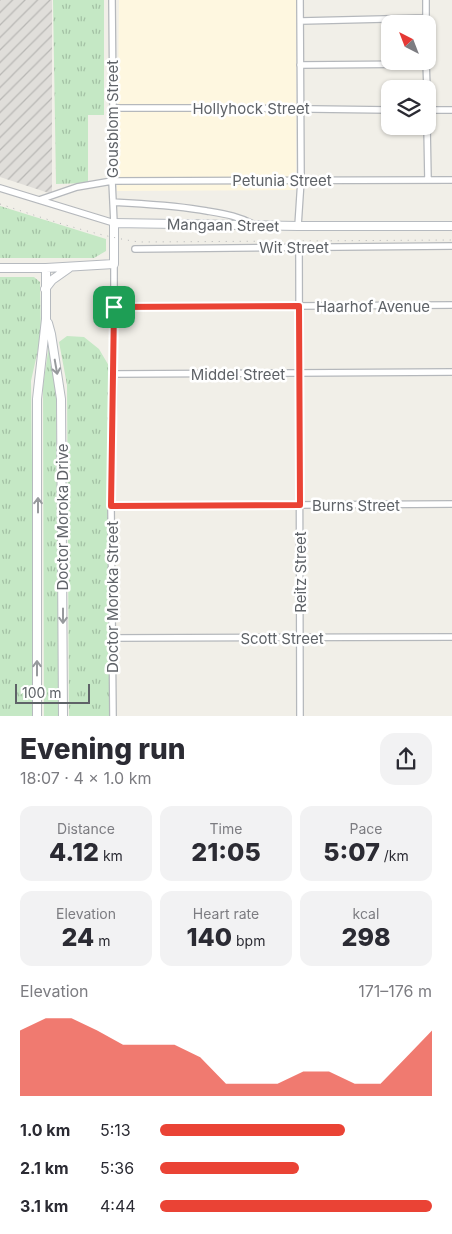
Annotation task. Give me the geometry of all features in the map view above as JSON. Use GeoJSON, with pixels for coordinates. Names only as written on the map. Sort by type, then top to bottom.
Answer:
{"type":"FeatureCollection","features":[{"type":"Feature","properties":{"kind":"street","name":"Gousblom Street"},"geometry":{"type":"LineString","coordinates":[[112,0],[112,181],[114,238]]}},
{"type":"Feature","properties":{"kind":"street"},"geometry":{"type":"LineString","coordinates":[[298,226],[301,108],[300,0]]}},
{"type":"Feature","properties":{"kind":"street"},"geometry":{"type":"LineString","coordinates":[[426,0],[426,15]]}},
{"type":"Feature","properties":{"kind":"street"},"geometry":{"type":"LineString","coordinates":[[301,20],[381,21]]}},
{"type":"Feature","properties":{"kind":"street"},"geometry":{"type":"LineString","coordinates":[[300,65],[381,63]]}},
{"type":"Feature","properties":{"kind":"street","name":"Hollyhock Street"},"geometry":{"type":"LineString","coordinates":[[113,108],[381,110]]}},
{"type":"Feature","properties":{"kind":"street"},"geometry":{"type":"LineString","coordinates":[[436,110],[452,110]]}},
{"type":"Feature","properties":{"kind":"street"},"geometry":{"type":"LineString","coordinates":[[427,135],[428,180]]}},
{"type":"Feature","properties":{"kind":"street","name":"Petunia Street"},"geometry":{"type":"LineString","coordinates":[[39,200],[78,187],[112,181],[452,180]]}},
{"type":"Feature","properties":{"kind":"street","name":"Mangaan Street"},"geometry":{"type":"LineString","coordinates":[[0,188],[114,223],[256,226],[452,226]]}},
{"type":"Feature","properties":{"kind":"street"},"geometry":{"type":"LineString","coordinates":[[113,202],[180,206],[235,215],[256,226]]}},
{"type":"Feature","properties":{"kind":"street","name":"Doctor Moroka Street"},"geometry":{"type":"LineString","coordinates":[[113,716],[111,506],[114,374],[114,238]]}},
{"type":"Feature","properties":{"kind":"street","name":"Reitz Street"},"geometry":{"type":"LineString","coordinates":[[299,246],[300,716]]}},
{"type":"Feature","properties":{"kind":"street","name":"Wit Street"},"geometry":{"type":"LineString","coordinates":[[135,248],[452,246]]}},
{"type":"Feature","properties":{"kind":"street"},"geometry":{"type":"LineString","coordinates":[[0,268],[46,268],[114,264]]}},
{"type":"Feature","properties":{"kind":"street"},"geometry":{"type":"LineString","coordinates":[[45,289],[56,276],[71,267]]}},
{"type":"Feature","properties":{"kind":"street","name":"Doctor Moroka Drive"},"geometry":{"type":"LineString","coordinates":[[37,716],[37,399],[46,319],[46,268]]}},
{"type":"Feature","properties":{"kind":"street","name":"Haarhof Avenue"},"geometry":{"type":"LineString","coordinates":[[114,307],[452,305]]}},
{"type":"Feature","properties":{"kind":"street","name":"Doctor Moroka Drive"},"geometry":{"type":"LineString","coordinates":[[46,319],[61,399],[62,716]]}},
{"type":"Feature","properties":{"kind":"street","name":"Middel Street"},"geometry":{"type":"LineString","coordinates":[[114,374],[452,372]]}},
{"type":"Feature","properties":{"kind":"street","name":"Burns Street"},"geometry":{"type":"LineString","coordinates":[[111,506],[452,504]]}},
{"type":"Feature","properties":{"kind":"street","name":"Scott Street"},"geometry":{"type":"LineString","coordinates":[[112,638],[452,637]]}},
{"type":"Feature","properties":{"kind":"shaded area"},"geometry":{"type":"Polygon","coordinates":[[[0,0],[52,0],[52,194],[0,177],[0,0]]]}},
{"type":"Feature","properties":{"kind":"shaded area"},"geometry":{"type":"Polygon","coordinates":[[[119,0],[296,0],[296,190],[117,191],[119,0]]]}},
{"type":"Feature","properties":{"kind":"green space"},"geometry":{"type":"Polygon","coordinates":[[[53,0],[104,0],[104,115],[88,115],[88,183],[56,184],[53,0]]]}},
{"type":"Feature","properties":{"kind":"green space"},"geometry":{"type":"Polygon","coordinates":[[[0,206],[106,239],[106,251],[94,258],[0,258],[0,206]]]}},
{"type":"Feature","properties":{"kind":"green space"},"geometry":{"type":"Polygon","coordinates":[[[0,277],[34,277],[40,282],[41,336],[31,381],[35,716],[0,716],[0,277]]]}},
{"type":"Feature","properties":{"kind":"green space"},"geometry":{"type":"Polygon","coordinates":[[[67,336],[84,337],[99,349],[109,366],[110,716],[69,716],[67,385],[59,342],[67,336]]]}},
{"type":"Feature","properties":{"kind":"green space"},"geometry":{"type":"Polygon","coordinates":[[[49,345],[56,386],[59,716],[44,716],[43,386],[49,345]]]}},
{"type":"Feature","properties":{"kind":"railway"},"geometry":{"type":"LineString","coordinates":[[0,204],[86,231],[139,242],[452,240]]}},
{"type":"Feature","properties":{"kind":"route"},"geometry":{"type":"LineString","coordinates":[[299,306],[300,505],[111,506],[114,307],[299,306]]}}]}
